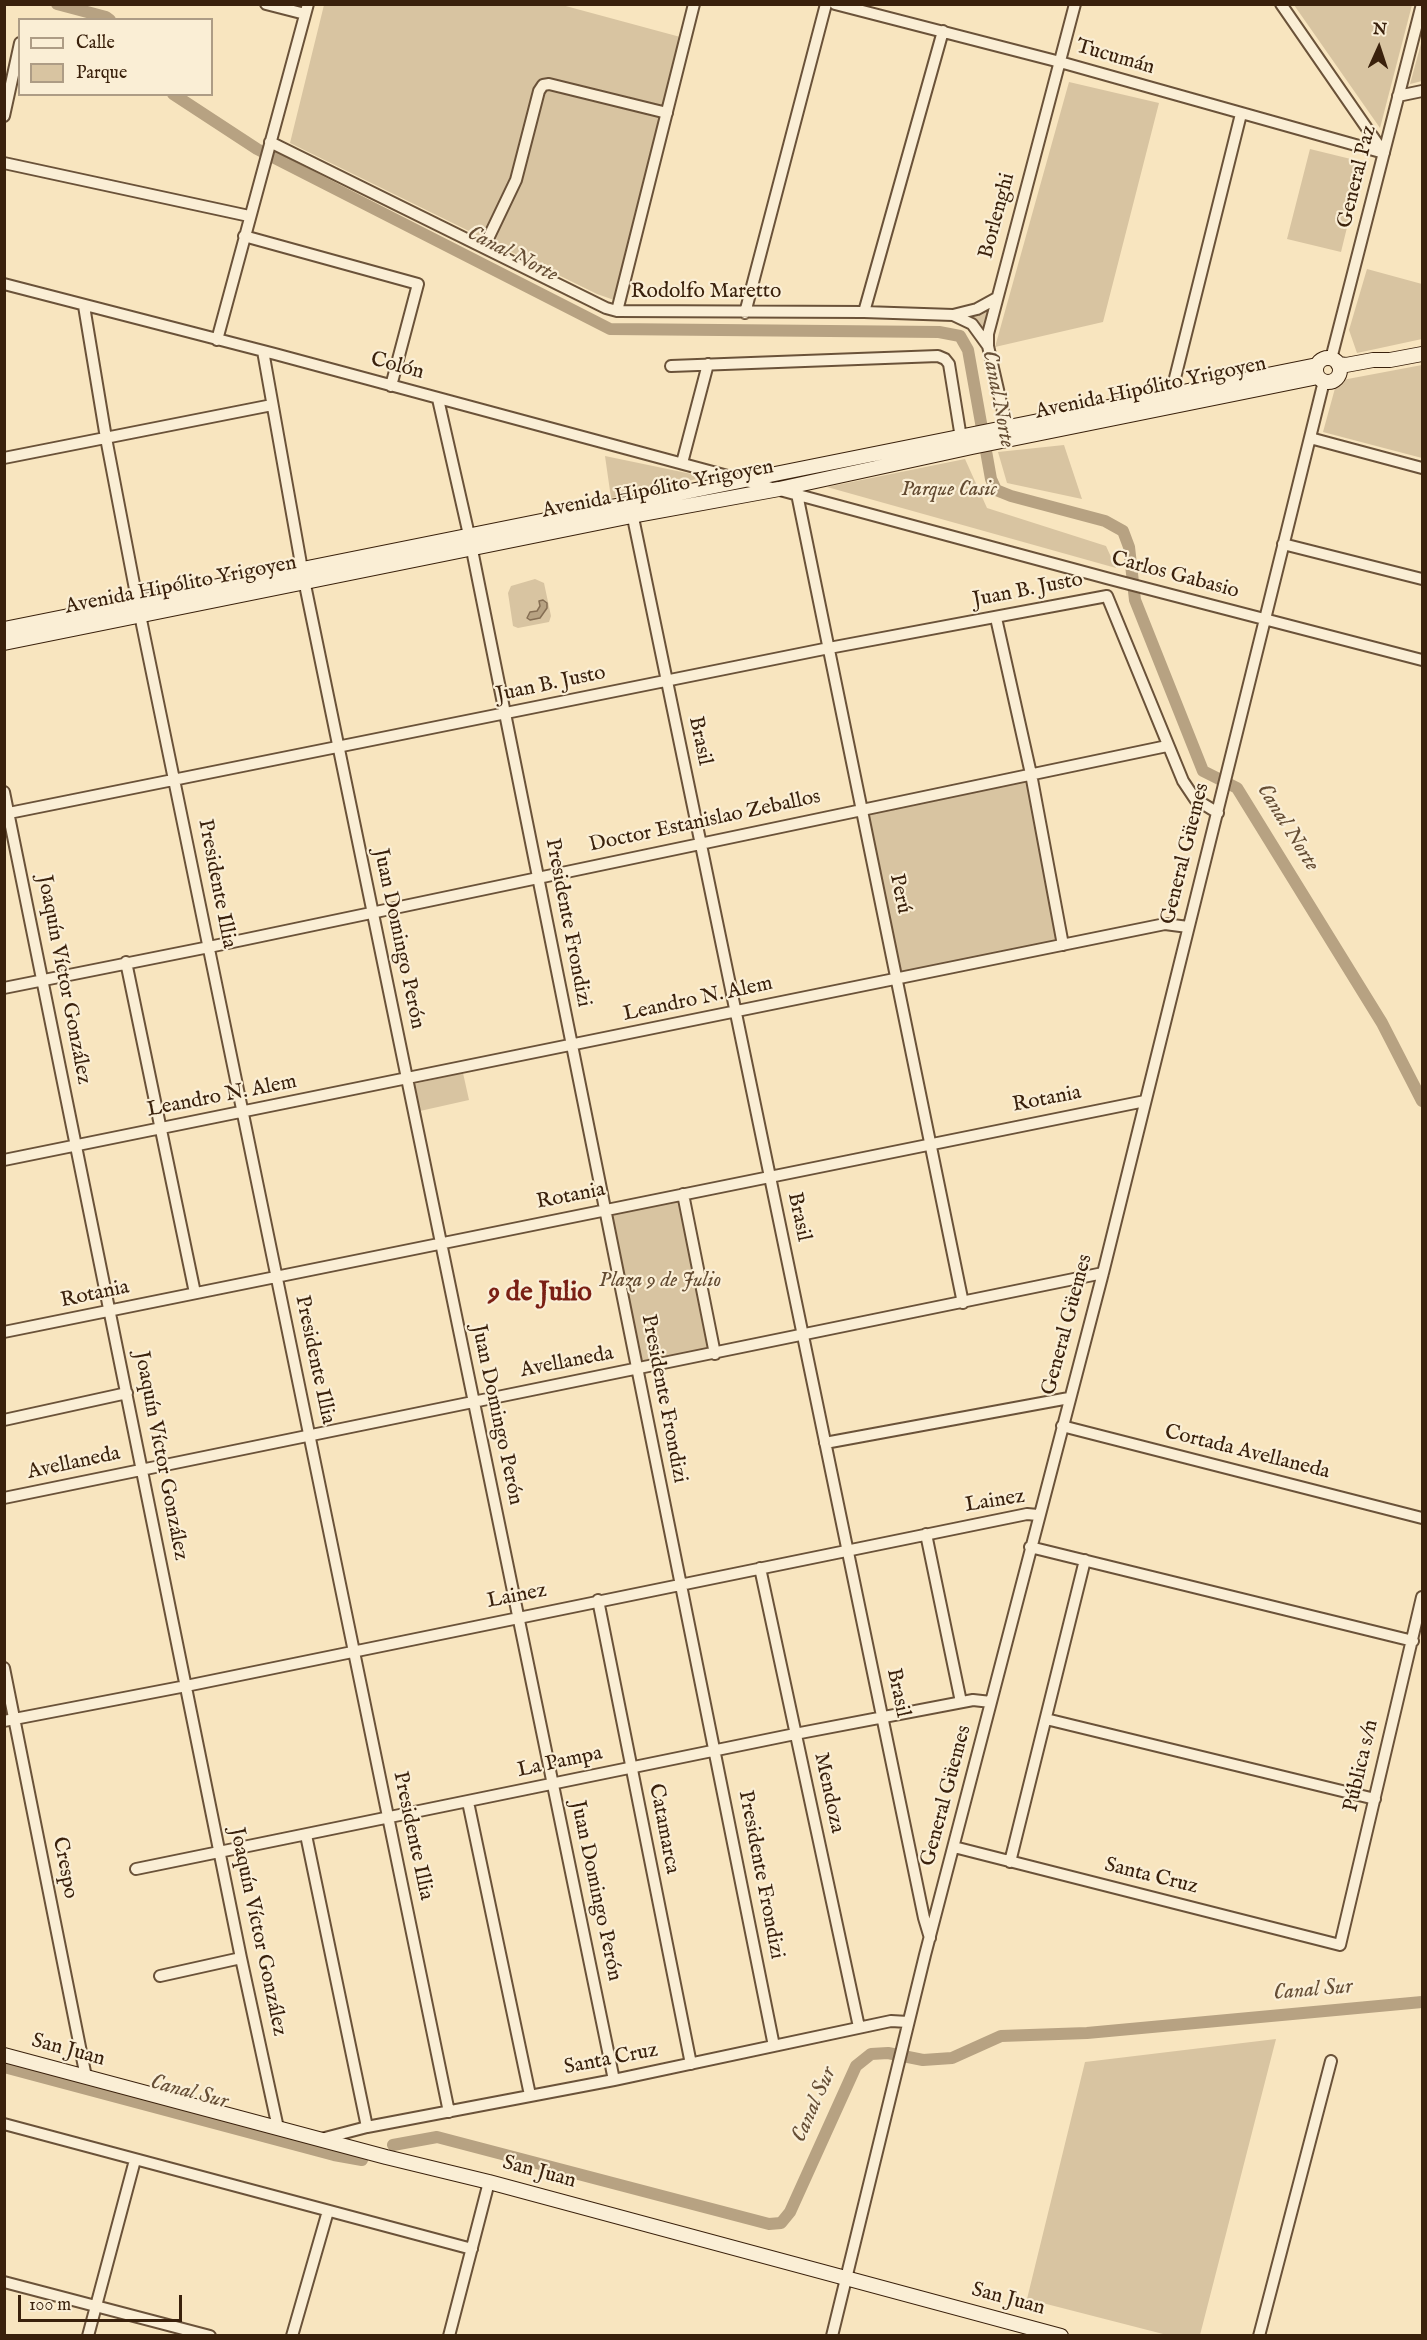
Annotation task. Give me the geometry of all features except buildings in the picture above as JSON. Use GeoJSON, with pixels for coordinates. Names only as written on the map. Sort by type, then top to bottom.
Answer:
{"type":"FeatureCollection","features":[{"type":"Feature","properties":{"kind":"street"},"geometry":{"type":"LineString","coordinates":[[217,340],[306,9],[266,4]]}},
{"type":"Feature","properties":{"kind":"street"},"geometry":{"type":"LineString","coordinates":[[617,311],[694,4]]}},
{"type":"Feature","properties":{"kind":"street"},"geometry":{"type":"LineString","coordinates":[[745,313],[826,4]]}},
{"type":"Feature","properties":{"kind":"street","name":"Tucumán"},"geometry":{"type":"LineString","coordinates":[[835,4],[1060,62],[1384,153]]}},
{"type":"Feature","properties":{"kind":"street","name":"Borlenghi"},"geometry":{"type":"LineString","coordinates":[[1001,435],[988,346],[990,326],[1075,4]]}},
{"type":"Feature","properties":{"kind":"street"},"geometry":{"type":"LineString","coordinates":[[1281,4],[1384,153]]}},
{"type":"Feature","properties":{"kind":"street","name":"General Paz"},"geometry":{"type":"LineString","coordinates":[[1328,370],[1422,4]]}},
{"type":"Feature","properties":{"kind":"street"},"geometry":{"type":"LineString","coordinates":[[864,312],[943,32]]}},
{"type":"Feature","properties":{"kind":"street"},"geometry":{"type":"LineString","coordinates":[[4,116],[18,52]]}},
{"type":"Feature","properties":{"kind":"street"},"geometry":{"type":"LineString","coordinates":[[484,247],[516,180],[539,91],[543,86],[549,84],[667,113]]}},
{"type":"Feature","properties":{"kind":"street"},"geometry":{"type":"LineString","coordinates":[[1398,96],[1422,90]]}},
{"type":"Feature","properties":{"kind":"street"},"geometry":{"type":"LineString","coordinates":[[1172,400],[1241,114]]}},
{"type":"Feature","properties":{"kind":"street","name":"Rodolfo Maretto"},"geometry":{"type":"LineString","coordinates":[[270,142],[617,311],[864,312],[953,315]]}},
{"type":"Feature","properties":{"kind":"street"},"geometry":{"type":"LineString","coordinates":[[4,163],[249,216]]}},
{"type":"Feature","properties":{"kind":"street"},"geometry":{"type":"LineString","coordinates":[[244,236],[418,284],[391,386]]}},
{"type":"Feature","properties":{"kind":"street","name":"Colón"},"geometry":{"type":"LineString","coordinates":[[4,284],[779,489]]}},
{"type":"Feature","properties":{"kind":"street"},"geometry":{"type":"LineString","coordinates":[[953,315],[976,309],[997,298]]}},
{"type":"Feature","properties":{"kind":"street","name":"Presidente Illia"},"geometry":{"type":"LineString","coordinates":[[84,306],[106,438],[139,608],[449,2112]]}},
{"type":"Feature","properties":{"kind":"street"},"geometry":{"type":"LineString","coordinates":[[953,315],[972,324],[988,346]]}},
{"type":"Feature","properties":{"kind":"street","name":"Juan Domingo Perón"},"geometry":{"type":"LineString","coordinates":[[263,351],[303,575],[614,2080]]}},
{"type":"Feature","properties":{"kind":"street","name":"Avenida Hipólito Yrigoyen"},"geometry":{"type":"LineString","coordinates":[[4,629],[139,608],[631,509],[745,481],[967,442],[1328,370],[1377,369],[1390,360],[1422,354]]}},
{"type":"Feature","properties":{"kind":"street"},"geometry":{"type":"LineString","coordinates":[[671,366],[938,356],[949,364],[967,442]]}},
{"type":"Feature","properties":{"kind":"street"},"geometry":{"type":"LineString","coordinates":[[682,463],[708,364]]}},
{"type":"Feature","properties":{"kind":"street","name":"General Güemes"},"geometry":{"type":"LineString","coordinates":[[832,2336],[848,2279],[908,2022],[1038,1515],[1103,1273],[1328,370]]}},
{"type":"Feature","properties":{"kind":"street","name":"Presidente Frondizi"},"geometry":{"type":"LineString","coordinates":[[438,399],[470,542],[774,2046]]}},
{"type":"Feature","properties":{"kind":"street"},"geometry":{"type":"LineString","coordinates":[[4,458],[272,405]]}},
{"type":"Feature","properties":{"kind":"street"},"geometry":{"type":"LineString","coordinates":[[1310,438],[1422,468]]}},
{"type":"Feature","properties":{"kind":"street","name":"Avenida Hipólito Yrigoyen"},"geometry":{"type":"LineString","coordinates":[[631,509],[779,489],[967,442]]}},
{"type":"Feature","properties":{"kind":"street","name":"Carlos Gabasio"},"geometry":{"type":"LineString","coordinates":[[779,489],[1113,580],[1422,660]]}},
{"type":"Feature","properties":{"kind":"street","name":"Perú"},"geometry":{"type":"LineString","coordinates":[[797,494],[963,1303]]}},
{"type":"Feature","properties":{"kind":"street","name":"Brasil"},"geometry":{"type":"LineString","coordinates":[[631,509],[802,1336],[930,1938]]}},
{"type":"Feature","properties":{"kind":"street"},"geometry":{"type":"LineString","coordinates":[[1283,544],[1422,579]]}},
{"type":"Feature","properties":{"kind":"street"},"geometry":{"type":"LineString","coordinates":[[1113,580],[1107,596],[1167,746],[1183,781],[1195,799],[1218,813]]}},
{"type":"Feature","properties":{"kind":"street","name":"Juan B. Justo"},"geometry":{"type":"LineString","coordinates":[[7,814],[829,648],[1107,596]]}},
{"type":"Feature","properties":{"kind":"street","name":"Avenida Hipólito Yrigoyen"},"geometry":{"type":"LineString","coordinates":[[4,643],[139,608]]}},
{"type":"Feature","properties":{"kind":"street"},"geometry":{"type":"LineString","coordinates":[[996,618],[1031,774],[1063,945]]}},
{"type":"Feature","properties":{"kind":"street","name":"Doctor Estanislao Zeballos"},"geometry":{"type":"LineString","coordinates":[[4,988],[1167,746]]}},
{"type":"Feature","properties":{"kind":"street","name":"Joaquín Víctor González"},"geometry":{"type":"LineString","coordinates":[[4,792],[128,1393],[241,1958],[278,2128]]}},
{"type":"Feature","properties":{"kind":"street","name":"Leandro N. Alem"},"geometry":{"type":"LineString","coordinates":[[4,1160],[1165,924],[1188,927]]}},
{"type":"Feature","properties":{"kind":"street"},"geometry":{"type":"LineString","coordinates":[[126,962],[195,1293]]}},
{"type":"Feature","properties":{"kind":"street","name":"Rotania"},"geometry":{"type":"LineString","coordinates":[[4,1332],[1145,1101]]}},
{"type":"Feature","properties":{"kind":"street"},"geometry":{"type":"LineString","coordinates":[[683,1194],[715,1353]]}},
{"type":"Feature","properties":{"kind":"street","name":"Avellaneda"},"geometry":{"type":"LineString","coordinates":[[4,1498],[1103,1273]]}},
{"type":"Feature","properties":{"kind":"street"},"geometry":{"type":"LineString","coordinates":[[4,1420],[128,1393]]}},
{"type":"Feature","properties":{"kind":"street"},"geometry":{"type":"LineString","coordinates":[[825,1443],[1069,1398]]}},
{"type":"Feature","properties":{"kind":"street","name":"Cortada Avellaneda"},"geometry":{"type":"LineString","coordinates":[[1062,1426],[1422,1518]]}},
{"type":"Feature","properties":{"kind":"street","name":"Lainez"},"geometry":{"type":"LineString","coordinates":[[10,1720],[1026,1514],[1038,1515]]}},
{"type":"Feature","properties":{"kind":"street"},"geometry":{"type":"LineString","coordinates":[[927,1534],[961,1702]]}},
{"type":"Feature","properties":{"kind":"street"},"geometry":{"type":"LineString","coordinates":[[1030,1547],[1413,1641]]}},
{"type":"Feature","properties":{"kind":"street"},"geometry":{"type":"LineString","coordinates":[[1010,1862],[1085,1560]]}},
{"type":"Feature","properties":{"kind":"street","name":"Mendoza"},"geometry":{"type":"LineString","coordinates":[[760,1568],[859,2027]]}},
{"type":"Feature","properties":{"kind":"street","name":"Pública s/n"},"geometry":{"type":"LineString","coordinates":[[1340,1945],[1422,1597]]}},
{"type":"Feature","properties":{"kind":"street","name":"Catamarca"},"geometry":{"type":"LineString","coordinates":[[598,1600],[691,2064]]}},
{"type":"Feature","properties":{"kind":"street","name":"Crespo"},"geometry":{"type":"LineString","coordinates":[[4,1668],[10,1720],[86,2077]]}},
{"type":"Feature","properties":{"kind":"street","name":"La Pampa"},"geometry":{"type":"LineString","coordinates":[[136,1869],[795,1734],[961,1702],[991,1701]]}},
{"type":"Feature","properties":{"kind":"street"},"geometry":{"type":"LineString","coordinates":[[1046,1719],[1375,1799]]}},
{"type":"Feature","properties":{"kind":"street"},"geometry":{"type":"LineString","coordinates":[[468,1802],[530,2096]]}},
{"type":"Feature","properties":{"kind":"street"},"geometry":{"type":"LineString","coordinates":[[306,1835],[368,2127]]}},
{"type":"Feature","properties":{"kind":"street","name":"Santa Cruz"},"geometry":{"type":"LineString","coordinates":[[954,1848],[1340,1945]]}},
{"type":"Feature","properties":{"kind":"street"},"geometry":{"type":"LineString","coordinates":[[160,1976],[241,1958]]}},
{"type":"Feature","properties":{"kind":"street","name":"Santa Cruz"},"geometry":{"type":"LineString","coordinates":[[320,2139],[368,2127],[691,2064],[891,2020],[908,2022]]}},
{"type":"Feature","properties":{"kind":"street","name":"San Juan"},"geometry":{"type":"LineString","coordinates":[[4,2055],[489,2182],[1061,2336]]}},
{"type":"Feature","properties":{"kind":"street"},"geometry":{"type":"LineString","coordinates":[[1259,2336],[1331,2061]]}},
{"type":"Feature","properties":{"kind":"street"},"geometry":{"type":"LineString","coordinates":[[4,2124],[472,2249]]}},
{"type":"Feature","properties":{"kind":"street"},"geometry":{"type":"LineString","coordinates":[[88,2336],[135,2160]]}},
{"type":"Feature","properties":{"kind":"street"},"geometry":{"type":"LineString","coordinates":[[449,2336],[489,2182]]}},
{"type":"Feature","properties":{"kind":"street"},"geometry":{"type":"LineString","coordinates":[[292,2336],[328,2211]]}},
{"type":"Feature","properties":{"kind":"street"},"geometry":{"type":"LineString","coordinates":[[4,2282],[210,2336]]}},
{"type":"Feature","properties":{"kind":"green space"},"geometry":{"type":"Polygon","coordinates":[[[324,5],[562,5],[684,38],[617,301],[597,294],[290,143],[324,5]]]}},
{"type":"Feature","properties":{"kind":"green space"},"geometry":{"type":"Polygon","coordinates":[[[1294,5],[1412,5],[1380,128],[1294,5]]]}},
{"type":"Feature","properties":{"kind":"green space"},"geometry":{"type":"Polygon","coordinates":[[[1422,40],[1422,81],[1410,84],[1422,40]]]}},
{"type":"Feature","properties":{"kind":"green space"},"geometry":{"type":"Polygon","coordinates":[[[1069,82],[1159,103],[1103,322],[995,347],[1069,82]]]}},
{"type":"Feature","properties":{"kind":"green space"},"geometry":{"type":"Polygon","coordinates":[[[1310,149],[1363,162],[1341,252],[1287,239],[1310,149]]]}},
{"type":"Feature","properties":{"kind":"green space"},"geometry":{"type":"Polygon","coordinates":[[[1367,269],[1422,284],[1422,339],[1357,353],[1349,330],[1367,269]]]}},
{"type":"Feature","properties":{"kind":"green space"},"geometry":{"type":"Polygon","coordinates":[[[988,307],[991,309],[982,330],[969,318],[969,315],[988,307]]]}},
{"type":"Feature","properties":{"kind":"green space"},"geometry":{"type":"Polygon","coordinates":[[[1422,365],[1422,458],[1323,432],[1337,381],[1422,365]]]}},
{"type":"Feature","properties":{"kind":"green space"},"geometry":{"type":"Polygon","coordinates":[[[1064,445],[1082,499],[1007,483],[998,452],[1064,445]]]}},
{"type":"Feature","properties":{"kind":"green space"},"geometry":{"type":"Polygon","coordinates":[[[605,456],[706,477],[611,498],[605,456]]]}},
{"type":"Feature","properties":{"kind":"green space","name":"Parque Casic"},"geometry":{"type":"Polygon","coordinates":[[[965,459],[987,508],[1106,546],[1116,568],[827,487],[965,459]]]}},
{"type":"Feature","properties":{"kind":"green space"},"geometry":{"type":"Polygon","coordinates":[[[535,579],[544,583],[551,616],[549,622],[518,628],[513,626],[508,593],[511,586],[535,579]]]}},
{"type":"Feature","properties":{"kind":"green space"},"geometry":{"type":"Polygon","coordinates":[[[1031,774],[1063,945],[896,979],[862,810],[1031,774]]]}},
{"type":"Feature","properties":{"kind":"green space"},"geometry":{"type":"Polygon","coordinates":[[[463,1073],[469,1100],[420,1111],[414,1084],[463,1073]]]}},
{"type":"Feature","properties":{"kind":"green space","name":"Plaza 9 de Julio"},"geometry":{"type":"Polygon","coordinates":[[[683,1194],[715,1354],[637,1369],[605,1210],[683,1194]]]}},
{"type":"Feature","properties":{"kind":"green space"},"geometry":{"type":"Polygon","coordinates":[[[1276,2039],[1200,2335],[1167,2335],[1027,2299],[1085,2062],[1276,2039]]]}},
{"type":"Feature","properties":{"kind":"shaded area"},"geometry":{"type":"Polygon","coordinates":[[[543,600],[547,603],[547,608],[540,618],[530,620],[527,618],[530,612],[537,611],[540,606],[539,601],[543,600]]]}},
{"type":"Feature","properties":{"kind":"waterway","name":"Canal Norte"},"geometry":{"type":"LineString","coordinates":[[57,4],[107,18]]}},
{"type":"Feature","properties":{"kind":"waterway","name":"Canal Norte"},"geometry":{"type":"LineString","coordinates":[[176,96],[257,149],[610,329],[939,332],[960,336],[968,350],[991,479],[996,490],[1105,521],[1123,531],[1129,547],[1135,600],[1203,771],[1237,788],[1382,1023],[1422,1101]]}},
{"type":"Feature","properties":{"kind":"waterway","name":"Canal Sur"},"geometry":{"type":"LineString","coordinates":[[393,2145],[437,2137],[769,2224],[781,2223],[790,2212],[856,2066],[871,2054],[888,2053],[923,2060],[952,2058],[1001,2036],[1087,2033],[1422,2002]]}},
{"type":"Feature","properties":{"kind":"waterway","name":"Canal Sur"},"geometry":{"type":"LineString","coordinates":[[4,2067],[334,2155],[362,2160]]}},
{"type":"Feature","properties":{"kind":"district","name":"9 de Julio"},"geometry":{"type":"Point","coordinates":[540,1294]}}]}
